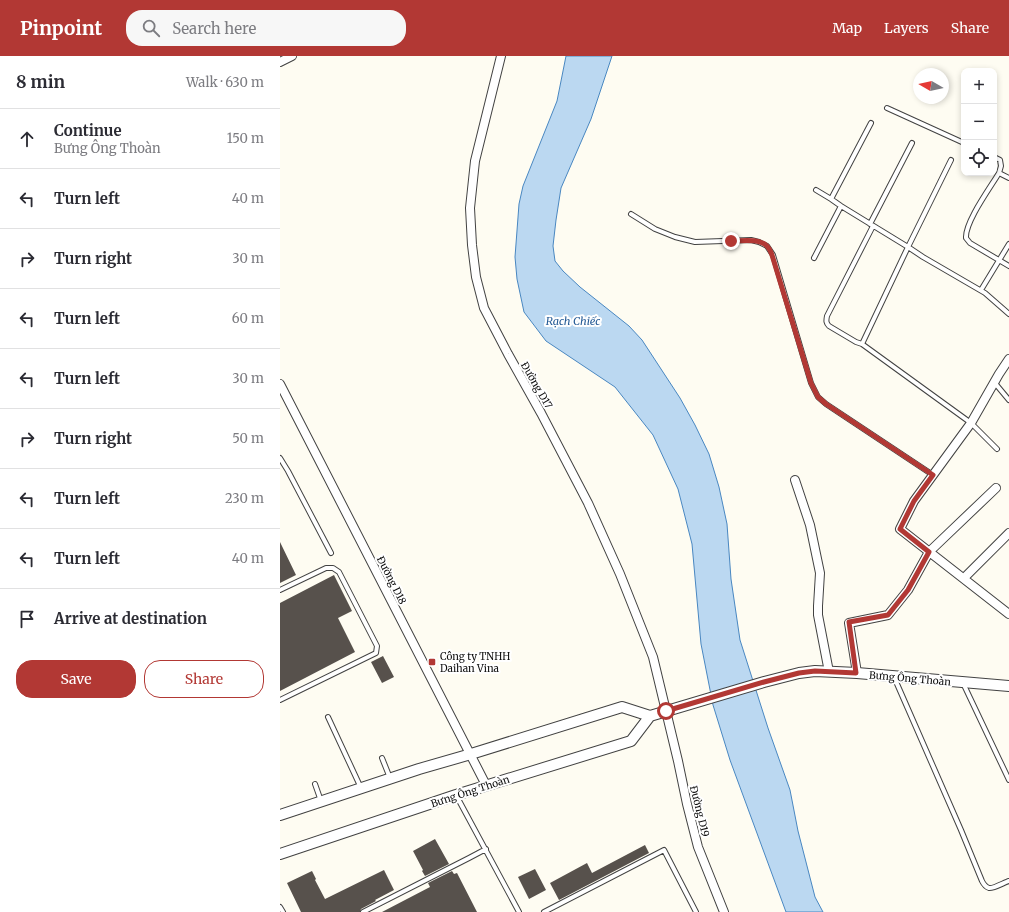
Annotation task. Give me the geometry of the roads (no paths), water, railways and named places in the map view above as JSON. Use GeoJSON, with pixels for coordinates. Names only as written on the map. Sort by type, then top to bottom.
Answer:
{"type":"FeatureCollection","features":[{"type":"Feature","properties":{"kind":"street"},"geometry":{"type":"LineString","coordinates":[[280,62],[292,56]]}},
{"type":"Feature","properties":{"kind":"street","name":"Đường D17"},"geometry":{"type":"LineString","coordinates":[[501,56],[475,161],[470,208],[476,278],[484,308],[542,414],[588,503],[620,574],[653,656],[666,711]]}},
{"type":"Feature","properties":{"kind":"street"},"geometry":{"type":"LineString","coordinates":[[1009,359],[971,423],[914,501],[900,529],[1009,614]]}},
{"type":"Feature","properties":{"kind":"street","name":"Đường D18"},"geometry":{"type":"LineString","coordinates":[[280,384],[486,785]]}},
{"type":"Feature","properties":{"kind":"street"},"geometry":{"type":"LineString","coordinates":[[795,480],[810,525],[820,573],[818,616],[829,672]]}},
{"type":"Feature","properties":{"kind":"street"},"geometry":{"type":"LineString","coordinates":[[856,673],[849,622],[888,615],[908,590],[929,552],[996,488]]}},
{"type":"Feature","properties":{"kind":"street"},"geometry":{"type":"LineString","coordinates":[[964,578],[1009,533]]}},
{"type":"Feature","properties":{"kind":"street","name":"Bưng Ông Thoàn"},"geometry":{"type":"LineString","coordinates":[[280,854],[486,785],[631,741],[650,716],[799,673],[815,671],[856,673],[1009,686]]}},
{"type":"Feature","properties":{"kind":"street"},"geometry":{"type":"LineString","coordinates":[[281,812],[321,802],[419,769],[622,707],[650,716]]}},
{"type":"Feature","properties":{"kind":"street","name":"Đường D19"},"geometry":{"type":"LineString","coordinates":[[666,711],[698,847],[724,912]]}},
{"type":"Feature","properties":{"kind":"lane"},"geometry":{"type":"LineString","coordinates":[[887,108],[961,142]]}},
{"type":"Feature","properties":{"kind":"lane"},"geometry":{"type":"LineString","coordinates":[[831,199],[871,123]]}},
{"type":"Feature","properties":{"kind":"lane"},"geometry":{"type":"LineString","coordinates":[[912,143],[826,320],[829,326],[862,344],[971,423],[997,449]]}},
{"type":"Feature","properties":{"kind":"lane"},"geometry":{"type":"LineString","coordinates":[[997,158],[1000,160],[1001,166],[999,173],[974,213],[966,233],[966,238],[1009,266]]}},
{"type":"Feature","properties":{"kind":"lane"},"geometry":{"type":"LineString","coordinates":[[862,344],[951,160]]}},
{"type":"Feature","properties":{"kind":"lane"},"geometry":{"type":"LineString","coordinates":[[999,173],[1009,178]]}},
{"type":"Feature","properties":{"kind":"lane"},"geometry":{"type":"LineString","coordinates":[[816,190],[923,257],[981,290],[1009,314]]}},
{"type":"Feature","properties":{"kind":"lane"},"geometry":{"type":"LineString","coordinates":[[814,258],[840,206]]}},
{"type":"Feature","properties":{"kind":"lane"},"geometry":{"type":"LineString","coordinates":[[631,214],[655,229],[682,239],[695,242],[751,240],[767,246],[772,255],[811,383],[818,397],[826,404],[933,475]]}},
{"type":"Feature","properties":{"kind":"lane"},"geometry":{"type":"LineString","coordinates":[[981,290],[1009,244]]}},
{"type":"Feature","properties":{"kind":"lane"},"geometry":{"type":"LineString","coordinates":[[994,382],[1009,400]]}},
{"type":"Feature","properties":{"kind":"lane"},"geometry":{"type":"LineString","coordinates":[[280,458],[331,553]]}},
{"type":"Feature","properties":{"kind":"lane"},"geometry":{"type":"LineString","coordinates":[[280,590],[326,568],[334,568],[339,572],[377,646],[376,653],[280,700]]}},
{"type":"Feature","properties":{"kind":"lane"},"geometry":{"type":"LineString","coordinates":[[893,676],[958,822],[982,881],[985,886],[992,888],[1009,881]]}},
{"type":"Feature","properties":{"kind":"lane"},"geometry":{"type":"LineString","coordinates":[[963,683],[1009,780]]}},
{"type":"Feature","properties":{"kind":"lane"},"geometry":{"type":"LineString","coordinates":[[328,717],[361,788]]}},
{"type":"Feature","properties":{"kind":"lane"},"geometry":{"type":"LineString","coordinates":[[382,758],[390,779]]}},
{"type":"Feature","properties":{"kind":"lane"},"geometry":{"type":"LineString","coordinates":[[315,784],[321,802]]}},
{"type":"Feature","properties":{"kind":"lane"},"geometry":{"type":"LineString","coordinates":[[456,795],[519,912]]}},
{"type":"Feature","properties":{"kind":"lane"},"geometry":{"type":"LineString","coordinates":[[363,912],[486,849]]}},
{"type":"Feature","properties":{"kind":"lane"},"geometry":{"type":"LineString","coordinates":[[544,912],[664,850],[696,912]]}},
{"type":"Feature","properties":{"kind":"lane"},"geometry":{"type":"LineString","coordinates":[[280,907],[283,912]]}},
{"type":"Feature","properties":{"kind":"water","name":"Rạch Chiếc"},"geometry":{"type":"Polygon","coordinates":[[[566,56],[612,56],[591,119],[561,188],[553,246],[555,261],[580,287],[629,326],[642,340],[680,398],[709,454],[719,487],[727,524],[731,579],[740,640],[768,728],[790,790],[798,831],[815,897],[823,912],[786,912],[730,760],[713,705],[701,644],[692,544],[678,489],[653,435],[615,387],[546,341],[524,312],[517,279],[515,257],[519,204],[523,186],[557,101],[566,56]]]}},
{"type":"Feature","properties":{"kind":"place","name":"Công ty TNHH Daihan Vina"},"geometry":{"type":"Point","coordinates":[432,662]}}]}
